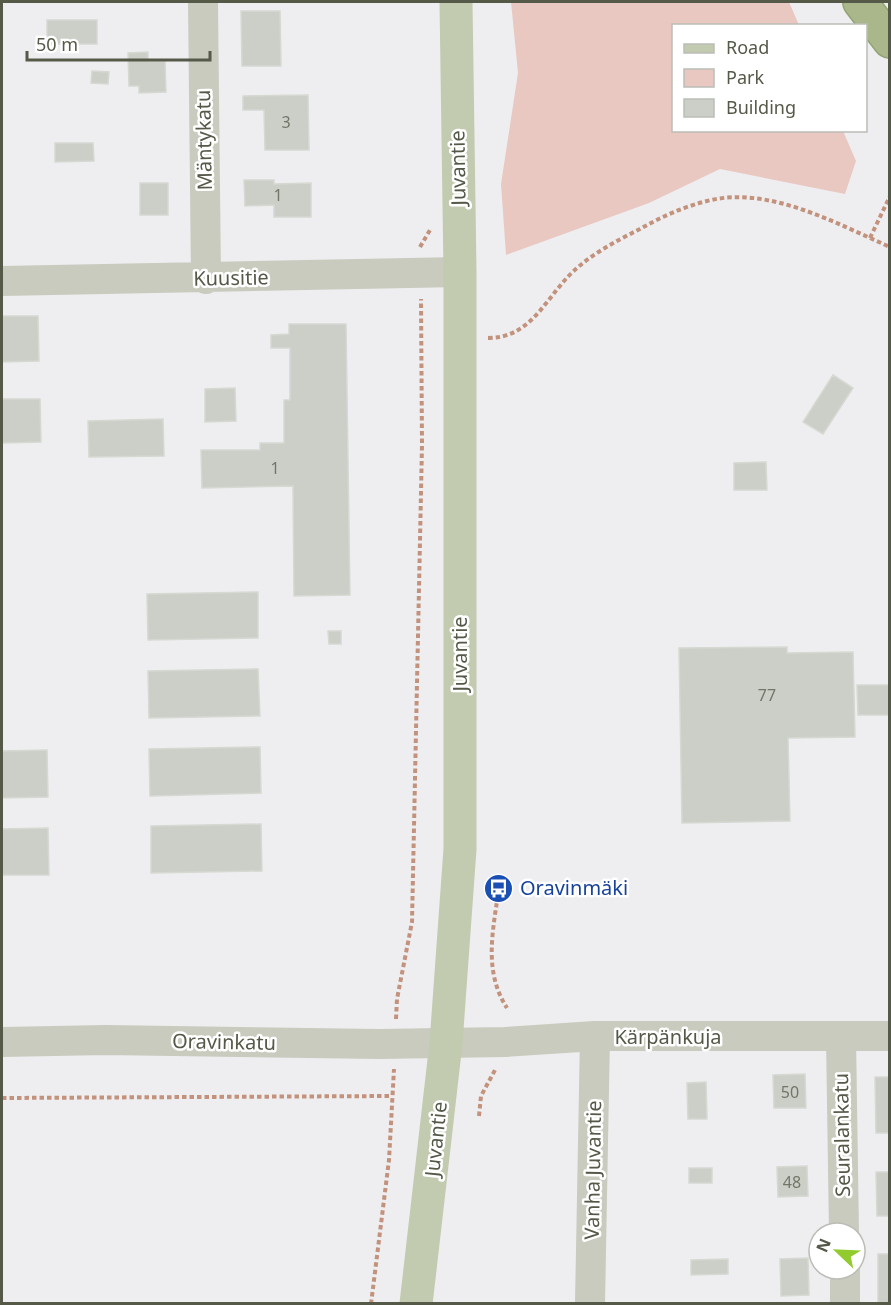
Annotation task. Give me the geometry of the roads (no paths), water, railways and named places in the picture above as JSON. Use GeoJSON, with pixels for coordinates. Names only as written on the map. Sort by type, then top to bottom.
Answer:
{"type":"FeatureCollection","features":[{"type":"Feature","properties":{"kind":"highway"},"geometry":{"type":"LineString","coordinates":[[860,2],[890,41]]}},
{"type":"Feature","properties":{"kind":"main road","name":"Juvantie"},"geometry":{"type":"LineString","coordinates":[[416,1304],[446,1043],[460,849],[460,272],[456,2]]}},
{"type":"Feature","properties":{"kind":"street","name":"Mäntykatu"},"geometry":{"type":"LineString","coordinates":[[203,2],[206,279]]}},
{"type":"Feature","properties":{"kind":"street","name":"Kuusitie"},"geometry":{"type":"LineString","coordinates":[[2,281],[206,279],[460,272]]}},
{"type":"Feature","properties":{"kind":"street","name":"Kärpänkuja"},"geometry":{"type":"LineString","coordinates":[[446,1043],[595,1036],[890,1036]]}},
{"type":"Feature","properties":{"kind":"street","name":"Vanha Juvantie"},"geometry":{"type":"LineString","coordinates":[[591,1304],[595,1036]]}},
{"type":"Feature","properties":{"kind":"street","name":"Seuralankatu"},"geometry":{"type":"LineString","coordinates":[[841,1037],[844,1221]]}},
{"type":"Feature","properties":{"kind":"street","name":"Oravinkatu"},"geometry":{"type":"LineString","coordinates":[[2,1042],[106,1040],[446,1043]]}},
{"type":"Feature","properties":{"kind":"street"},"geometry":{"type":"LineString","coordinates":[[845,1281],[845,1304]]}},
{"type":"Feature","properties":{"kind":"place","name":"Oravinmäki"},"geometry":{"type":"Point","coordinates":[499,888]}}]}
